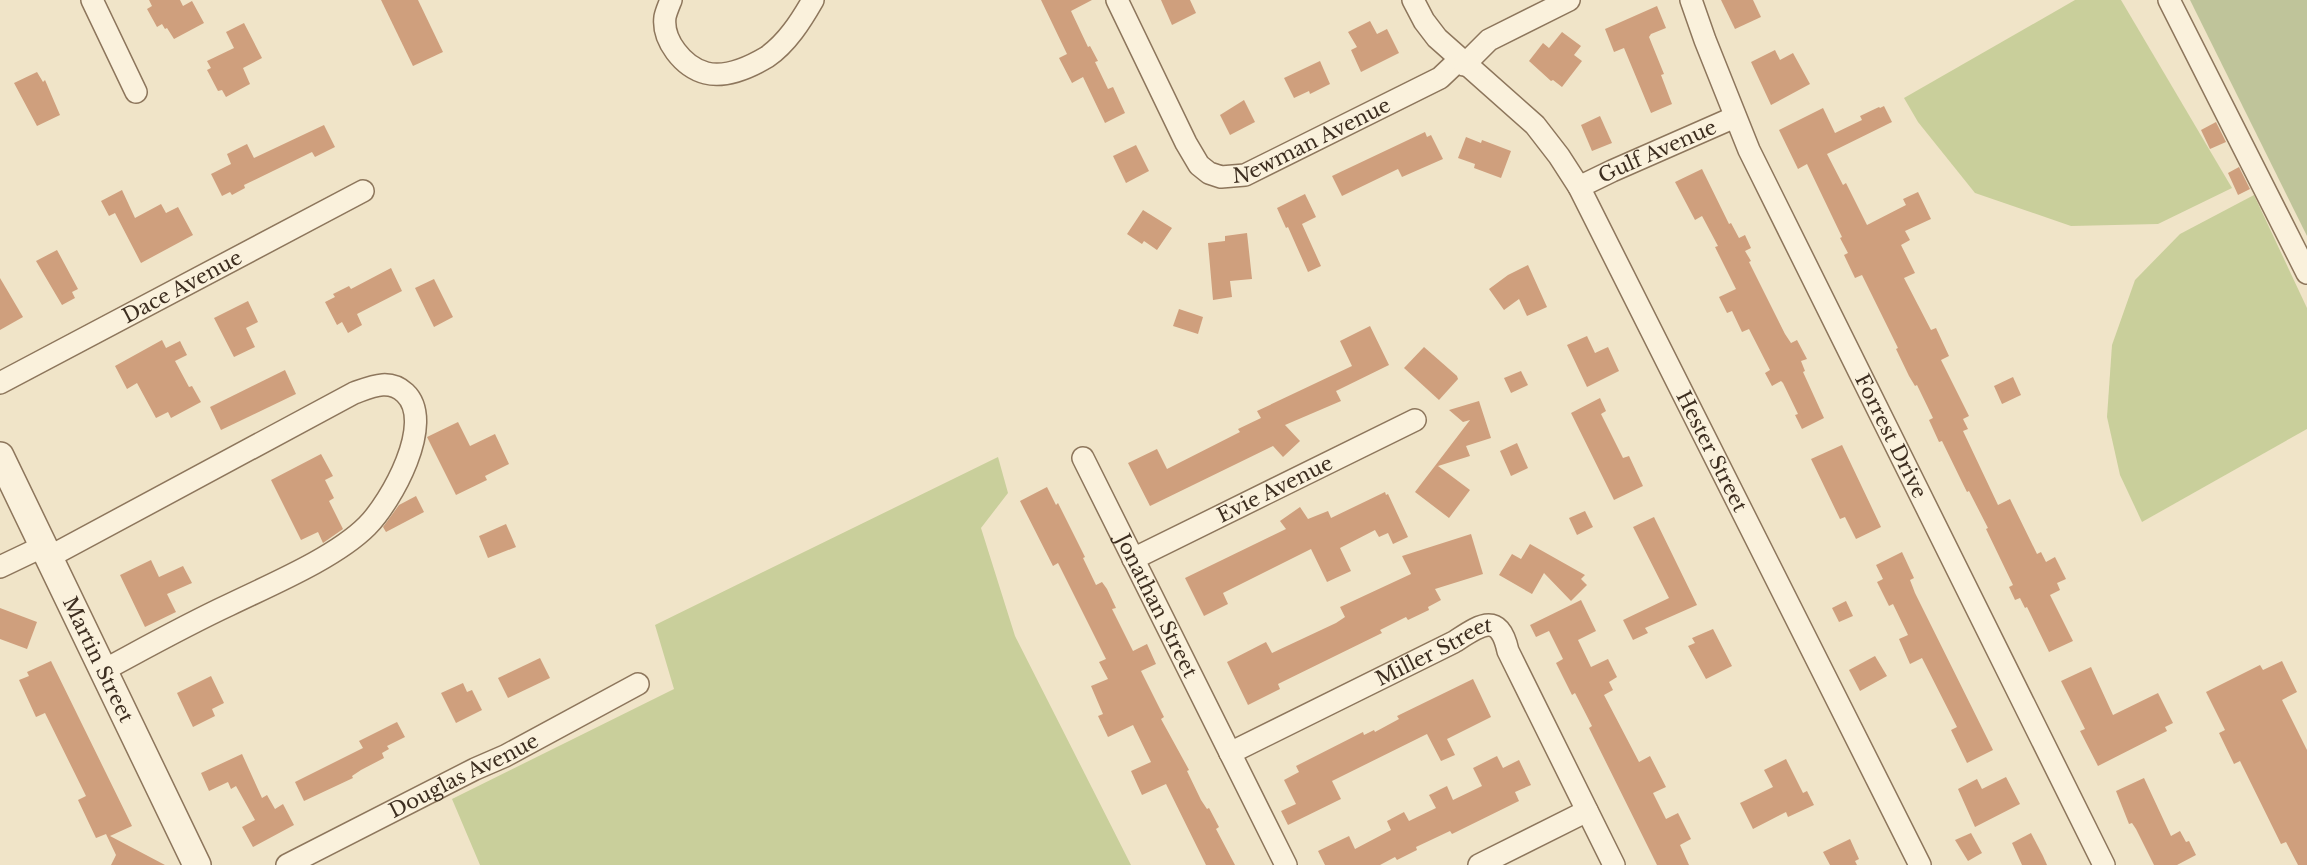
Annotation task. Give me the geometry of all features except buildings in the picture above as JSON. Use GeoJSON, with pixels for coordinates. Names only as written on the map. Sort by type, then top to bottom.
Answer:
{"type":"FeatureCollection","features":[{"type":"Feature","properties":{"kind":"street"},"geometry":{"type":"LineString","coordinates":[[92,0],[136,92]]}},
{"type":"Feature","properties":{"kind":"street"},"geometry":{"type":"LineString","coordinates":[[671,0],[665,18],[666,35],[676,52],[691,66],[706,73],[727,73],[768,56],[801,21],[813,0]]}},
{"type":"Feature","properties":{"kind":"street","name":"Newman Avenue"},"geometry":{"type":"LineString","coordinates":[[1117,0],[1186,143],[1199,165],[1209,173],[1221,177],[1235,177],[1275,162],[1440,78],[1489,40],[1569,0]]}},
{"type":"Feature","properties":{"kind":"street","name":"Hester Street"},"geometry":{"type":"LineString","coordinates":[[1413,0],[1424,21],[1437,38],[1534,125],[1559,156],[1579,188],[1920,865]]}},
{"type":"Feature","properties":{"kind":"street","name":"Forrest Drive"},"geometry":{"type":"LineString","coordinates":[[1691,0],[1754,161],[2104,865]]}},
{"type":"Feature","properties":{"kind":"street"},"geometry":{"type":"LineString","coordinates":[[2169,0],[2307,273]]}},
{"type":"Feature","properties":{"kind":"street","name":"Gulf Avenue"},"geometry":{"type":"LineString","coordinates":[[1579,188],[1612,171],[1735,117]]}},
{"type":"Feature","properties":{"kind":"street","name":"Dace Avenue"},"geometry":{"type":"LineString","coordinates":[[0,383],[363,191]]}},
{"type":"Feature","properties":{"kind":"street"},"geometry":{"type":"LineString","coordinates":[[0,567],[46,552],[354,393],[376,385],[389,384],[400,388],[411,399],[416,424],[413,440],[397,483],[386,504],[366,527],[339,548],[262,589],[182,627],[104,670]]}},
{"type":"Feature","properties":{"kind":"street","name":"Evie Avenue"},"geometry":{"type":"LineString","coordinates":[[1133,560],[1415,420]]}},
{"type":"Feature","properties":{"kind":"street","name":"Martin Street"},"geometry":{"type":"LineString","coordinates":[[0,456],[197,865]]}},
{"type":"Feature","properties":{"kind":"street","name":"Jonathan Street"},"geometry":{"type":"LineString","coordinates":[[1083,458],[1286,865]]}},
{"type":"Feature","properties":{"kind":"street","name":"Miller Street"},"geometry":{"type":"LineString","coordinates":[[1230,753],[1454,642],[1479,627],[1492,624],[1499,628],[1505,639],[1508,651],[1614,865]]}},
{"type":"Feature","properties":{"kind":"street","name":"Douglas Avenue"},"geometry":{"type":"LineString","coordinates":[[287,865],[505,756],[638,684]]}},
{"type":"Feature","properties":{"kind":"street"},"geometry":{"type":"LineString","coordinates":[[1479,865],[1587,811]]}},
{"type":"Feature","properties":{"kind":"green space"},"geometry":{"type":"Polygon","coordinates":[[[2075,0],[2121,0],[2232,188],[2158,224],[2071,226],[1975,193],[1918,122],[1904,98],[2075,0]]]}},
{"type":"Feature","properties":{"kind":"green space"},"geometry":{"type":"Polygon","coordinates":[[[2190,0],[2307,0],[2307,236],[2190,0]]]}},
{"type":"Feature","properties":{"kind":"green space"},"geometry":{"type":"Polygon","coordinates":[[[2254,195],[2307,308],[2307,429],[2142,522],[2120,475],[2107,417],[2112,345],[2135,280],[2180,234],[2254,195]]]}},
{"type":"Feature","properties":{"kind":"green space"},"geometry":{"type":"Polygon","coordinates":[[[998,457],[1008,493],[981,528],[1015,636],[1131,865],[480,865],[452,799],[674,689],[655,625],[998,457]]]}}]}
